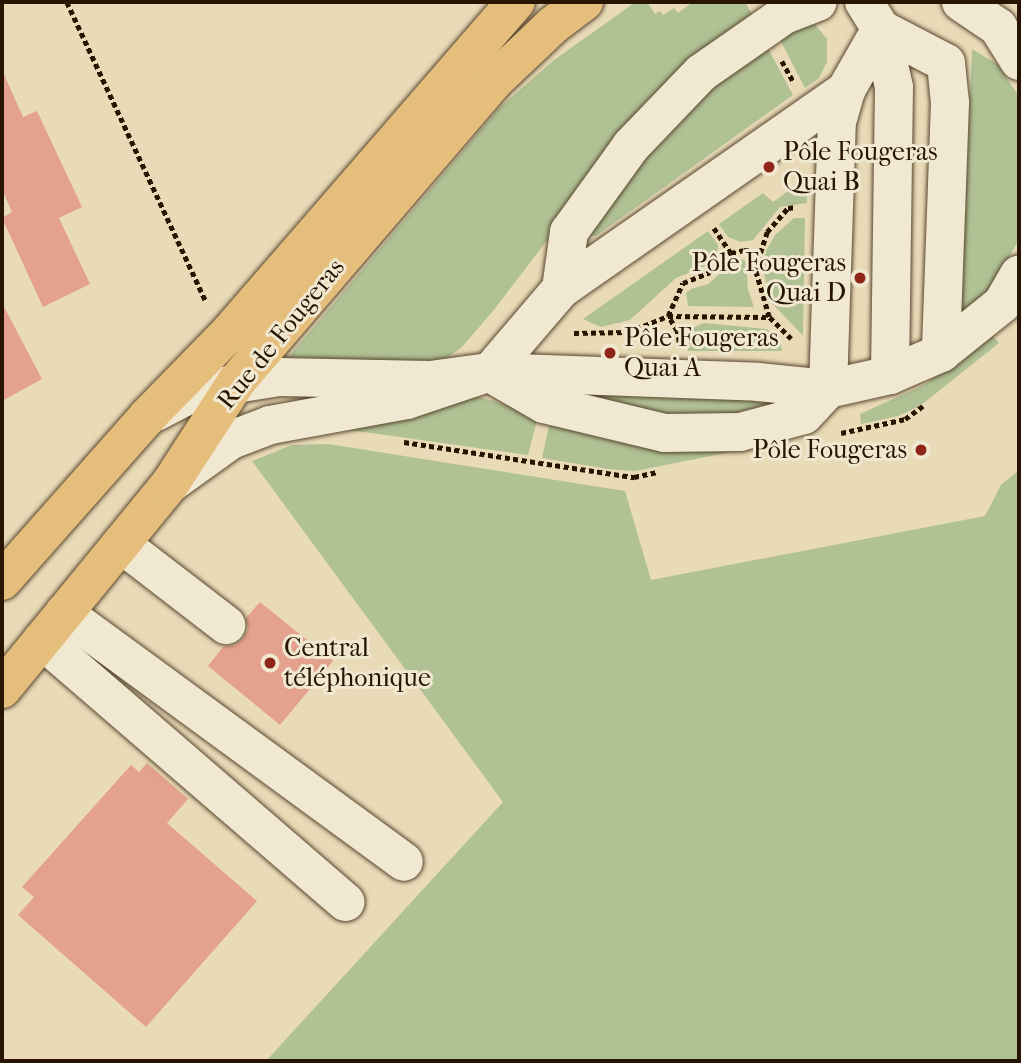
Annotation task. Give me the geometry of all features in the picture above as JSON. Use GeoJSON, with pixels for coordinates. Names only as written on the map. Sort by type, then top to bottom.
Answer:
{"type":"FeatureCollection","features":[{"type":"Feature","properties":{"kind":"main road","name":"Rue de Fougeras"},"geometry":{"type":"LineString","coordinates":[[2,581],[148,416],[228,334],[516,2]]}},
{"type":"Feature","properties":{"kind":"main road","name":"Rue de Fougeras"},"geometry":{"type":"LineString","coordinates":[[2,690],[170,484],[237,381],[493,82],[553,25],[584,2]]}},
{"type":"Feature","properties":{"kind":"lane"},"geometry":{"type":"LineString","coordinates":[[561,289],[569,232],[631,146],[701,73],[765,27],[818,2]]}},
{"type":"Feature","properties":{"kind":"lane"},"geometry":{"type":"LineString","coordinates":[[961,2],[998,27],[1019,61]]}},
{"type":"Feature","properties":{"kind":"lane"},"geometry":{"type":"LineString","coordinates":[[490,372],[544,404],[665,433],[740,432],[804,415],[828,389],[837,122],[872,15]]}},
{"type":"Feature","properties":{"kind":"lane"},"geometry":{"type":"LineString","coordinates":[[872,15],[946,63],[950,103],[941,353]]}},
{"type":"Feature","properties":{"kind":"lane"},"geometry":{"type":"LineString","coordinates":[[872,15],[894,87],[890,375]]}},
{"type":"Feature","properties":{"kind":"lane"},"geometry":{"type":"LineString","coordinates":[[170,484],[231,440],[270,425],[407,400],[490,372],[561,289],[846,90]]}},
{"type":"Feature","properties":{"kind":"lane"},"geometry":{"type":"LineString","coordinates":[[148,416],[198,390],[237,381],[279,377],[430,380],[490,372],[758,382],[828,389],[890,375],[941,353],[1002,304],[1019,275]]}},
{"type":"Feature","properties":{"kind":"lane"},"geometry":{"type":"LineString","coordinates":[[121,544],[226,625]]}},
{"type":"Feature","properties":{"kind":"lane"},"geometry":{"type":"LineString","coordinates":[[53,627],[404,862]]}},
{"type":"Feature","properties":{"kind":"lane"},"geometry":{"type":"LineString","coordinates":[[53,627],[346,902]]}},
{"type":"Feature","properties":{"kind":"path"},"geometry":{"type":"LineString","coordinates":[[67,2],[209,308]]}},
{"type":"Feature","properties":{"kind":"path"},"geometry":{"type":"LineString","coordinates":[[765,27],[810,116]]}},
{"type":"Feature","properties":{"kind":"path"},"geometry":{"type":"LineString","coordinates":[[798,347],[769,317],[755,270],[767,232],[788,208],[801,207]]}},
{"type":"Feature","properties":{"kind":"path"},"geometry":{"type":"LineString","coordinates":[[708,220],[732,253]]}},
{"type":"Feature","properties":{"kind":"path"},"geometry":{"type":"LineString","coordinates":[[668,316],[683,283],[710,272],[732,253],[744,250],[761,252]]}},
{"type":"Feature","properties":{"kind":"path"},"geometry":{"type":"LineString","coordinates":[[560,334],[628,332],[668,316],[769,317]]}},
{"type":"Feature","properties":{"kind":"path"},"geometry":{"type":"LineString","coordinates":[[668,316],[677,331],[679,344]]}},
{"type":"Feature","properties":{"kind":"green space"},"geometry":{"type":"Polygon","coordinates":[[[647,2],[655,14],[660,11],[663,15],[674,8],[678,13],[693,2],[745,2],[754,18],[607,162],[493,311],[462,347],[437,366],[286,360],[499,108],[554,60],[634,3],[647,2]]]}},
{"type":"Feature","properties":{"kind":"green space"},"geometry":{"type":"Polygon","coordinates":[[[813,22],[827,39],[827,62],[819,78],[805,88],[776,32],[813,22]]]}},
{"type":"Feature","properties":{"kind":"green space"},"geometry":{"type":"Polygon","coordinates":[[[763,39],[793,95],[596,236],[590,236],[672,117],[763,39]]]}},
{"type":"Feature","properties":{"kind":"green space"},"geometry":{"type":"Polygon","coordinates":[[[972,49],[997,64],[1019,96],[1019,239],[990,293],[961,316],[972,49]]]}},
{"type":"Feature","properties":{"kind":"green space"},"geometry":{"type":"Polygon","coordinates":[[[807,187],[807,203],[780,207],[753,240],[741,242],[728,237],[719,224],[763,193],[773,202],[791,189],[807,187]]]}},
{"type":"Feature","properties":{"kind":"green space"},"geometry":{"type":"Polygon","coordinates":[[[794,218],[805,218],[803,336],[772,303],[763,271],[766,251],[775,235],[794,218]]]}},
{"type":"Feature","properties":{"kind":"green space"},"geometry":{"type":"Polygon","coordinates":[[[708,231],[718,245],[717,256],[708,265],[676,278],[630,320],[601,327],[583,319],[708,231]]]}},
{"type":"Feature","properties":{"kind":"green space"},"geometry":{"type":"Polygon","coordinates":[[[734,261],[746,261],[748,290],[754,307],[688,306],[686,293],[708,284],[734,261]]]}},
{"type":"Feature","properties":{"kind":"green space"},"geometry":{"type":"Polygon","coordinates":[[[704,323],[767,329],[780,341],[782,351],[688,351],[688,330],[704,323]]]}},
{"type":"Feature","properties":{"kind":"green space"},"geometry":{"type":"Polygon","coordinates":[[[993,336],[999,343],[920,406],[898,416],[861,424],[860,414],[924,385],[993,336]]]}},
{"type":"Feature","properties":{"kind":"green space"},"geometry":{"type":"Polygon","coordinates":[[[458,392],[494,401],[538,417],[528,455],[335,428],[458,392]]]}},
{"type":"Feature","properties":{"kind":"green space"},"geometry":{"type":"Polygon","coordinates":[[[564,392],[781,401],[733,414],[682,418],[564,392]]]}},
{"type":"Feature","properties":{"kind":"green space"},"geometry":{"type":"Polygon","coordinates":[[[550,421],[771,444],[635,471],[608,469],[542,458],[550,421]]]}},
{"type":"Feature","properties":{"kind":"green space"},"geometry":{"type":"Polygon","coordinates":[[[328,444],[625,491],[651,580],[985,516],[1001,485],[1019,470],[1019,1061],[266,1061],[503,802],[252,461],[292,445],[328,444]]]}},
{"type":"Feature","properties":{"kind":"building"},"geometry":{"type":"Polygon","coordinates":[[[2,70],[23,117],[37,111],[82,207],[59,218],[90,284],[43,307],[2,218],[12,212],[2,189],[2,70]]]}},
{"type":"Feature","properties":{"kind":"building"},"geometry":{"type":"Polygon","coordinates":[[[2,303],[42,379],[2,401],[2,303]]]}},
{"type":"Feature","properties":{"kind":"building","name":"Central téléphonique"},"geometry":{"type":"Polygon","coordinates":[[[260,602],[333,661],[280,725],[208,666],[223,647],[234,645],[243,639],[248,629],[246,618],[260,602]]]}},
{"type":"Feature","properties":{"kind":"building"},"geometry":{"type":"Polygon","coordinates":[[[147,763],[188,799],[167,823],[257,901],[146,1027],[18,915],[34,897],[22,887],[131,765],[139,772],[147,763]]]}},
{"type":"Feature","properties":{"kind":"place","name":"Pôle Fougeras Quai B"},"geometry":{"type":"Point","coordinates":[769,167]}},
{"type":"Feature","properties":{"kind":"place","name":"Pôle Fougeras Quai D"},"geometry":{"type":"Point","coordinates":[860,278]}},
{"type":"Feature","properties":{"kind":"place","name":"Pôle Fougeras Quai A"},"geometry":{"type":"Point","coordinates":[610,353]}},
{"type":"Feature","properties":{"kind":"place","name":"Pôle Fougeras"},"geometry":{"type":"Point","coordinates":[921,450]}},
{"type":"Feature","properties":{"kind":"place","name":"Central téléphonique"},"geometry":{"type":"Point","coordinates":[270,663]}}]}
